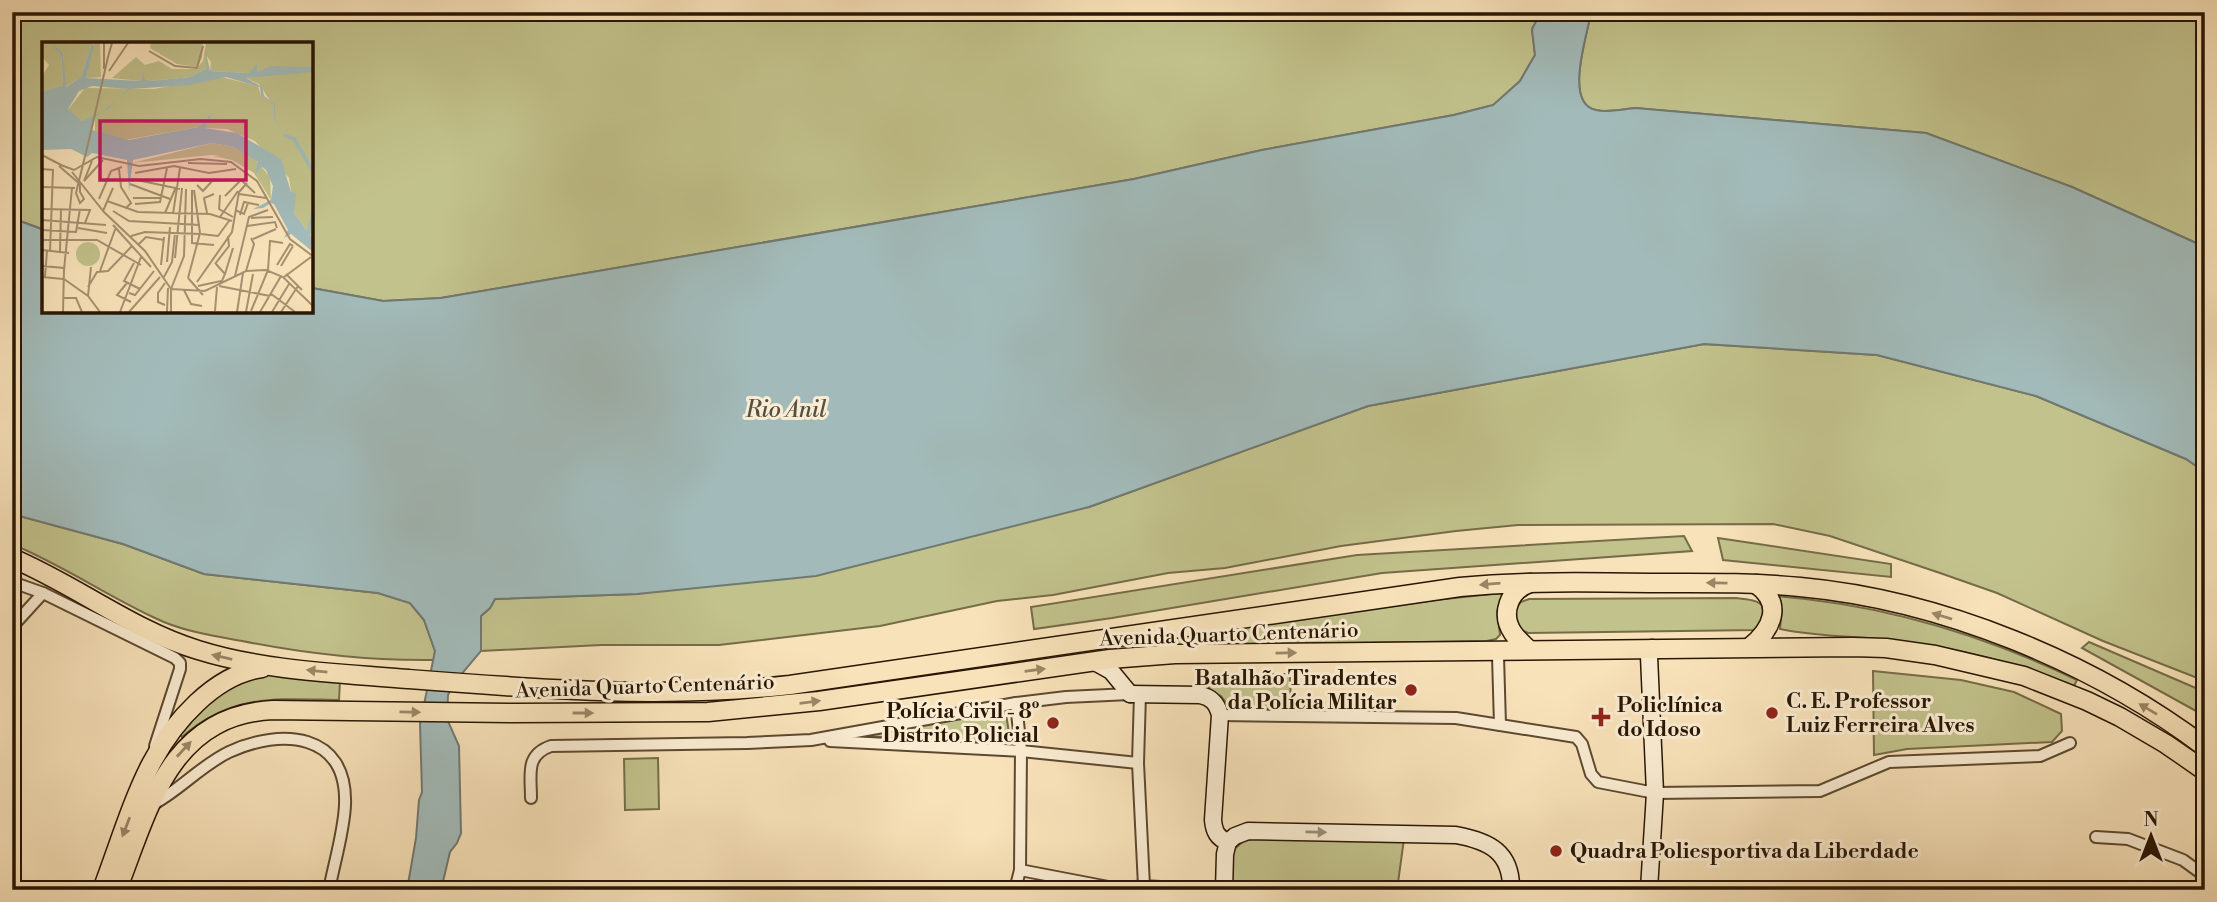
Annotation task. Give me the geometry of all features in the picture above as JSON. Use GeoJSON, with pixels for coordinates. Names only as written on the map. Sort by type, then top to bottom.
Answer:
{"type":"FeatureCollection","features":[{"type":"Feature","properties":{"kind":"main road"},"geometry":{"type":"LineString","coordinates":[[12,558],[181,645],[227,658],[290,668]]}},
{"type":"Feature","properties":{"kind":"main road"},"geometry":{"type":"LineString","coordinates":[[1528,649],[1513,634],[1507,610],[1517,590],[1534,582]]}},
{"type":"Feature","properties":{"kind":"main road","name":"Avenida Quarto Centenário"},"geometry":{"type":"LineString","coordinates":[[290,668],[590,692],[715,692],[779,686],[1460,587],[1534,582],[1756,584],[1858,595],[1926,611],[1993,633],[2106,684],[2205,747]]}},
{"type":"Feature","properties":{"kind":"main road"},"geometry":{"type":"LineString","coordinates":[[1750,647],[1763,637],[1772,615],[1766,593],[1756,584]]}},
{"type":"Feature","properties":{"kind":"main road","name":"Avenida Quarto Centenário"},"geometry":{"type":"LineString","coordinates":[[142,804],[179,753],[204,731],[233,716],[259,711],[514,713],[748,709],[1093,662],[1175,654],[1750,647],[1886,648],[1997,668],[2053,687],[2120,717],[2205,771]]}},
{"type":"Feature","properties":{"kind":"main road"},"geometry":{"type":"LineString","coordinates":[[117,890],[142,804],[150,765],[178,726],[202,698],[217,685],[237,674],[253,670],[290,668]]}},
{"type":"Feature","properties":{"kind":"main road"},"geometry":{"type":"LineString","coordinates":[[102,890],[142,804]]}},
{"type":"Feature","properties":{"kind":"street"},"geometry":{"type":"LineString","coordinates":[[12,582],[43,593],[180,663],[150,765]]}},
{"type":"Feature","properties":{"kind":"street"},"geometry":{"type":"LineString","coordinates":[[12,627],[43,593]]}},
{"type":"Feature","properties":{"kind":"street"},"geometry":{"type":"LineString","coordinates":[[1649,889],[1655,793],[1649,656],[1652,648]]}},
{"type":"Feature","properties":{"kind":"street"},"geometry":{"type":"LineString","coordinates":[[1500,725],[1498,656],[1501,650]]}},
{"type":"Feature","properties":{"kind":"street"},"geometry":{"type":"LineString","coordinates":[[1134,657],[1126,675],[1135,694],[1144,886]]}},
{"type":"Feature","properties":{"kind":"street"},"geometry":{"type":"LineString","coordinates":[[1093,662],[1107,668],[1135,694]]}},
{"type":"Feature","properties":{"kind":"street"},"geometry":{"type":"LineString","coordinates":[[811,740],[1016,703],[1066,697],[1135,694],[1205,696],[1216,704],[1220,715],[1213,820],[1216,834],[1228,842]]}},
{"type":"Feature","properties":{"kind":"street"},"geometry":{"type":"LineString","coordinates":[[1014,890],[1020,870],[1021,751],[1016,703]]}},
{"type":"Feature","properties":{"kind":"street"},"geometry":{"type":"LineString","coordinates":[[1220,715],[1456,718],[1576,737],[1582,744],[1591,774],[1598,782],[1655,793],[1820,791],[1889,762],[2040,756],[2070,743]]}},
{"type":"Feature","properties":{"kind":"street"},"geometry":{"type":"LineString","coordinates":[[142,804],[167,797],[227,753],[247,745],[287,739],[305,740],[320,746],[330,756],[339,772],[345,798],[329,890]]}},
{"type":"Feature","properties":{"kind":"street"},"geometry":{"type":"LineString","coordinates":[[531,798],[531,761],[536,754],[551,746],[811,740],[1021,751],[1138,763]]}},
{"type":"Feature","properties":{"kind":"street"},"geometry":{"type":"LineString","coordinates":[[1224,890],[1228,842],[1248,831],[1469,837],[1500,852],[1510,870],[1511,890]]}},
{"type":"Feature","properties":{"kind":"street"},"geometry":{"type":"LineString","coordinates":[[2096,837],[2128,839],[2183,860],[2205,876]]}},
{"type":"Feature","properties":{"kind":"street"},"geometry":{"type":"LineString","coordinates":[[1020,870],[1119,889],[1144,886],[1209,890]]}},
{"type":"Feature","properties":{"kind":"street"},"geometry":{"type":"LineString","coordinates":[[1592,890],[1665,890]]}},
{"type":"Feature","properties":{"kind":"green space"},"geometry":{"type":"Polygon","coordinates":[[[12,12],[1546,12],[1538,18],[1532,29],[1535,55],[1520,81],[1494,105],[1454,115],[1262,150],[1134,179],[441,298],[383,301],[313,288],[313,42],[42,42],[42,229],[12,218],[12,12]]]}},
{"type":"Feature","properties":{"kind":"green space"},"geometry":{"type":"Polygon","coordinates":[[[1591,12],[2205,12],[2205,247],[2072,187],[1926,133],[1635,108],[1596,110],[1586,105],[1579,82],[1591,12]]]}},
{"type":"Feature","properties":{"kind":"green space"},"geometry":{"type":"Polygon","coordinates":[[[1704,344],[1877,355],[2036,396],[2186,459],[2205,472],[2205,681],[2103,641],[1997,593],[1830,536],[1773,524],[1518,525],[1456,531],[1341,546],[1225,568],[1168,573],[1053,595],[997,601],[880,626],[719,645],[601,645],[481,651],[481,616],[495,599],[637,594],[1089,507],[1368,406],[1704,344]]]}},
{"type":"Feature","properties":{"kind":"green space"},"geometry":{"type":"Polygon","coordinates":[[[12,514],[123,544],[204,574],[378,593],[410,603],[424,620],[435,651],[434,660],[361,658],[314,653],[220,637],[165,623],[12,544],[12,514]]]}},
{"type":"Feature","properties":{"kind":"green space"},"geometry":{"type":"Polygon","coordinates":[[[1684,536],[1692,551],[1382,573],[1034,629],[1031,607],[1357,555],[1684,536]]]}},
{"type":"Feature","properties":{"kind":"green space"},"geometry":{"type":"Polygon","coordinates":[[[1718,538],[1891,564],[1891,577],[1723,560],[1718,538]]]}},
{"type":"Feature","properties":{"kind":"green space"},"geometry":{"type":"Polygon","coordinates":[[[1502,593],[1497,611],[1500,635],[1487,641],[1163,646],[1168,638],[1502,593]]]}},
{"type":"Feature","properties":{"kind":"green space"},"geometry":{"type":"Polygon","coordinates":[[[1776,596],[1854,606],[1930,624],[2005,649],[2077,680],[2074,686],[2008,663],[1939,647],[1780,629],[1782,610],[1776,596]]]}},
{"type":"Feature","properties":{"kind":"green space"},"geometry":{"type":"Polygon","coordinates":[[[1529,599],[1753,600],[1762,605],[1763,614],[1757,630],[1528,633],[1518,628],[1513,612],[1521,602],[1529,599]]]}},
{"type":"Feature","properties":{"kind":"green space"},"geometry":{"type":"Polygon","coordinates":[[[2089,642],[2205,692],[2205,716],[2082,648],[2089,642]]]}},
{"type":"Feature","properties":{"kind":"green space"},"geometry":{"type":"Polygon","coordinates":[[[1873,671],[1961,680],[2014,692],[2061,714],[2062,731],[2052,742],[1907,749],[1874,755],[1873,671]]]}},
{"type":"Feature","properties":{"kind":"green space"},"geometry":{"type":"Polygon","coordinates":[[[264,674],[340,681],[339,700],[256,702],[219,713],[182,737],[178,733],[199,710],[231,684],[264,674]]]}},
{"type":"Feature","properties":{"kind":"green space"},"geometry":{"type":"Polygon","coordinates":[[[1209,674],[1290,674],[1291,709],[1230,708],[1221,696],[1209,691],[1209,674]]]}},
{"type":"Feature","properties":{"kind":"green space"},"geometry":{"type":"Polygon","coordinates":[[[998,711],[1006,714],[1011,745],[864,736],[998,711]]]}},
{"type":"Feature","properties":{"kind":"green space"},"geometry":{"type":"Polygon","coordinates":[[[658,758],[659,809],[625,810],[624,759],[658,758]]]}},
{"type":"Feature","properties":{"kind":"green space"},"geometry":{"type":"Polygon","coordinates":[[[1404,839],[1397,890],[1229,890],[1233,850],[1244,841],[1404,839]]]}},
{"type":"Feature","properties":{"kind":"water","name":"Rio Anil"},"geometry":{"type":"Polygon","coordinates":[[[1546,12],[1591,12],[1579,82],[1586,105],[1596,110],[1635,108],[1926,133],[2072,187],[2205,247],[2205,472],[2186,459],[2036,396],[1877,355],[1704,344],[1368,406],[1089,507],[816,576],[637,594],[495,599],[481,616],[481,651],[454,683],[448,695],[447,719],[459,746],[461,833],[450,852],[441,890],[407,890],[422,792],[420,724],[435,651],[424,620],[410,603],[378,593],[204,574],[123,544],[12,514],[12,218],[42,229],[42,313],[313,313],[313,288],[383,301],[441,298],[1134,179],[1262,150],[1454,115],[1493,105],[1520,81],[1535,55],[1532,29],[1538,18],[1546,12]]]}},
{"type":"Feature","properties":{"kind":"place","name":"Batalhão Tiradentes da Polícia Militar"},"geometry":{"type":"Point","coordinates":[1411,690]}},
{"type":"Feature","properties":{"kind":"place","name":"C. E. Professor Luiz Ferreira Alves"},"geometry":{"type":"Point","coordinates":[1772,713]}},
{"type":"Feature","properties":{"kind":"place","name":"Policlínica do Idoso"},"geometry":{"type":"Point","coordinates":[1601,717]}},
{"type":"Feature","properties":{"kind":"place","name":"Polícia Civil - 8º Distrito Policial"},"geometry":{"type":"Point","coordinates":[1053,723]}},
{"type":"Feature","properties":{"kind":"place","name":"Quadra Poliesportiva da Liberdade"},"geometry":{"type":"Point","coordinates":[1556,851]}}]}
